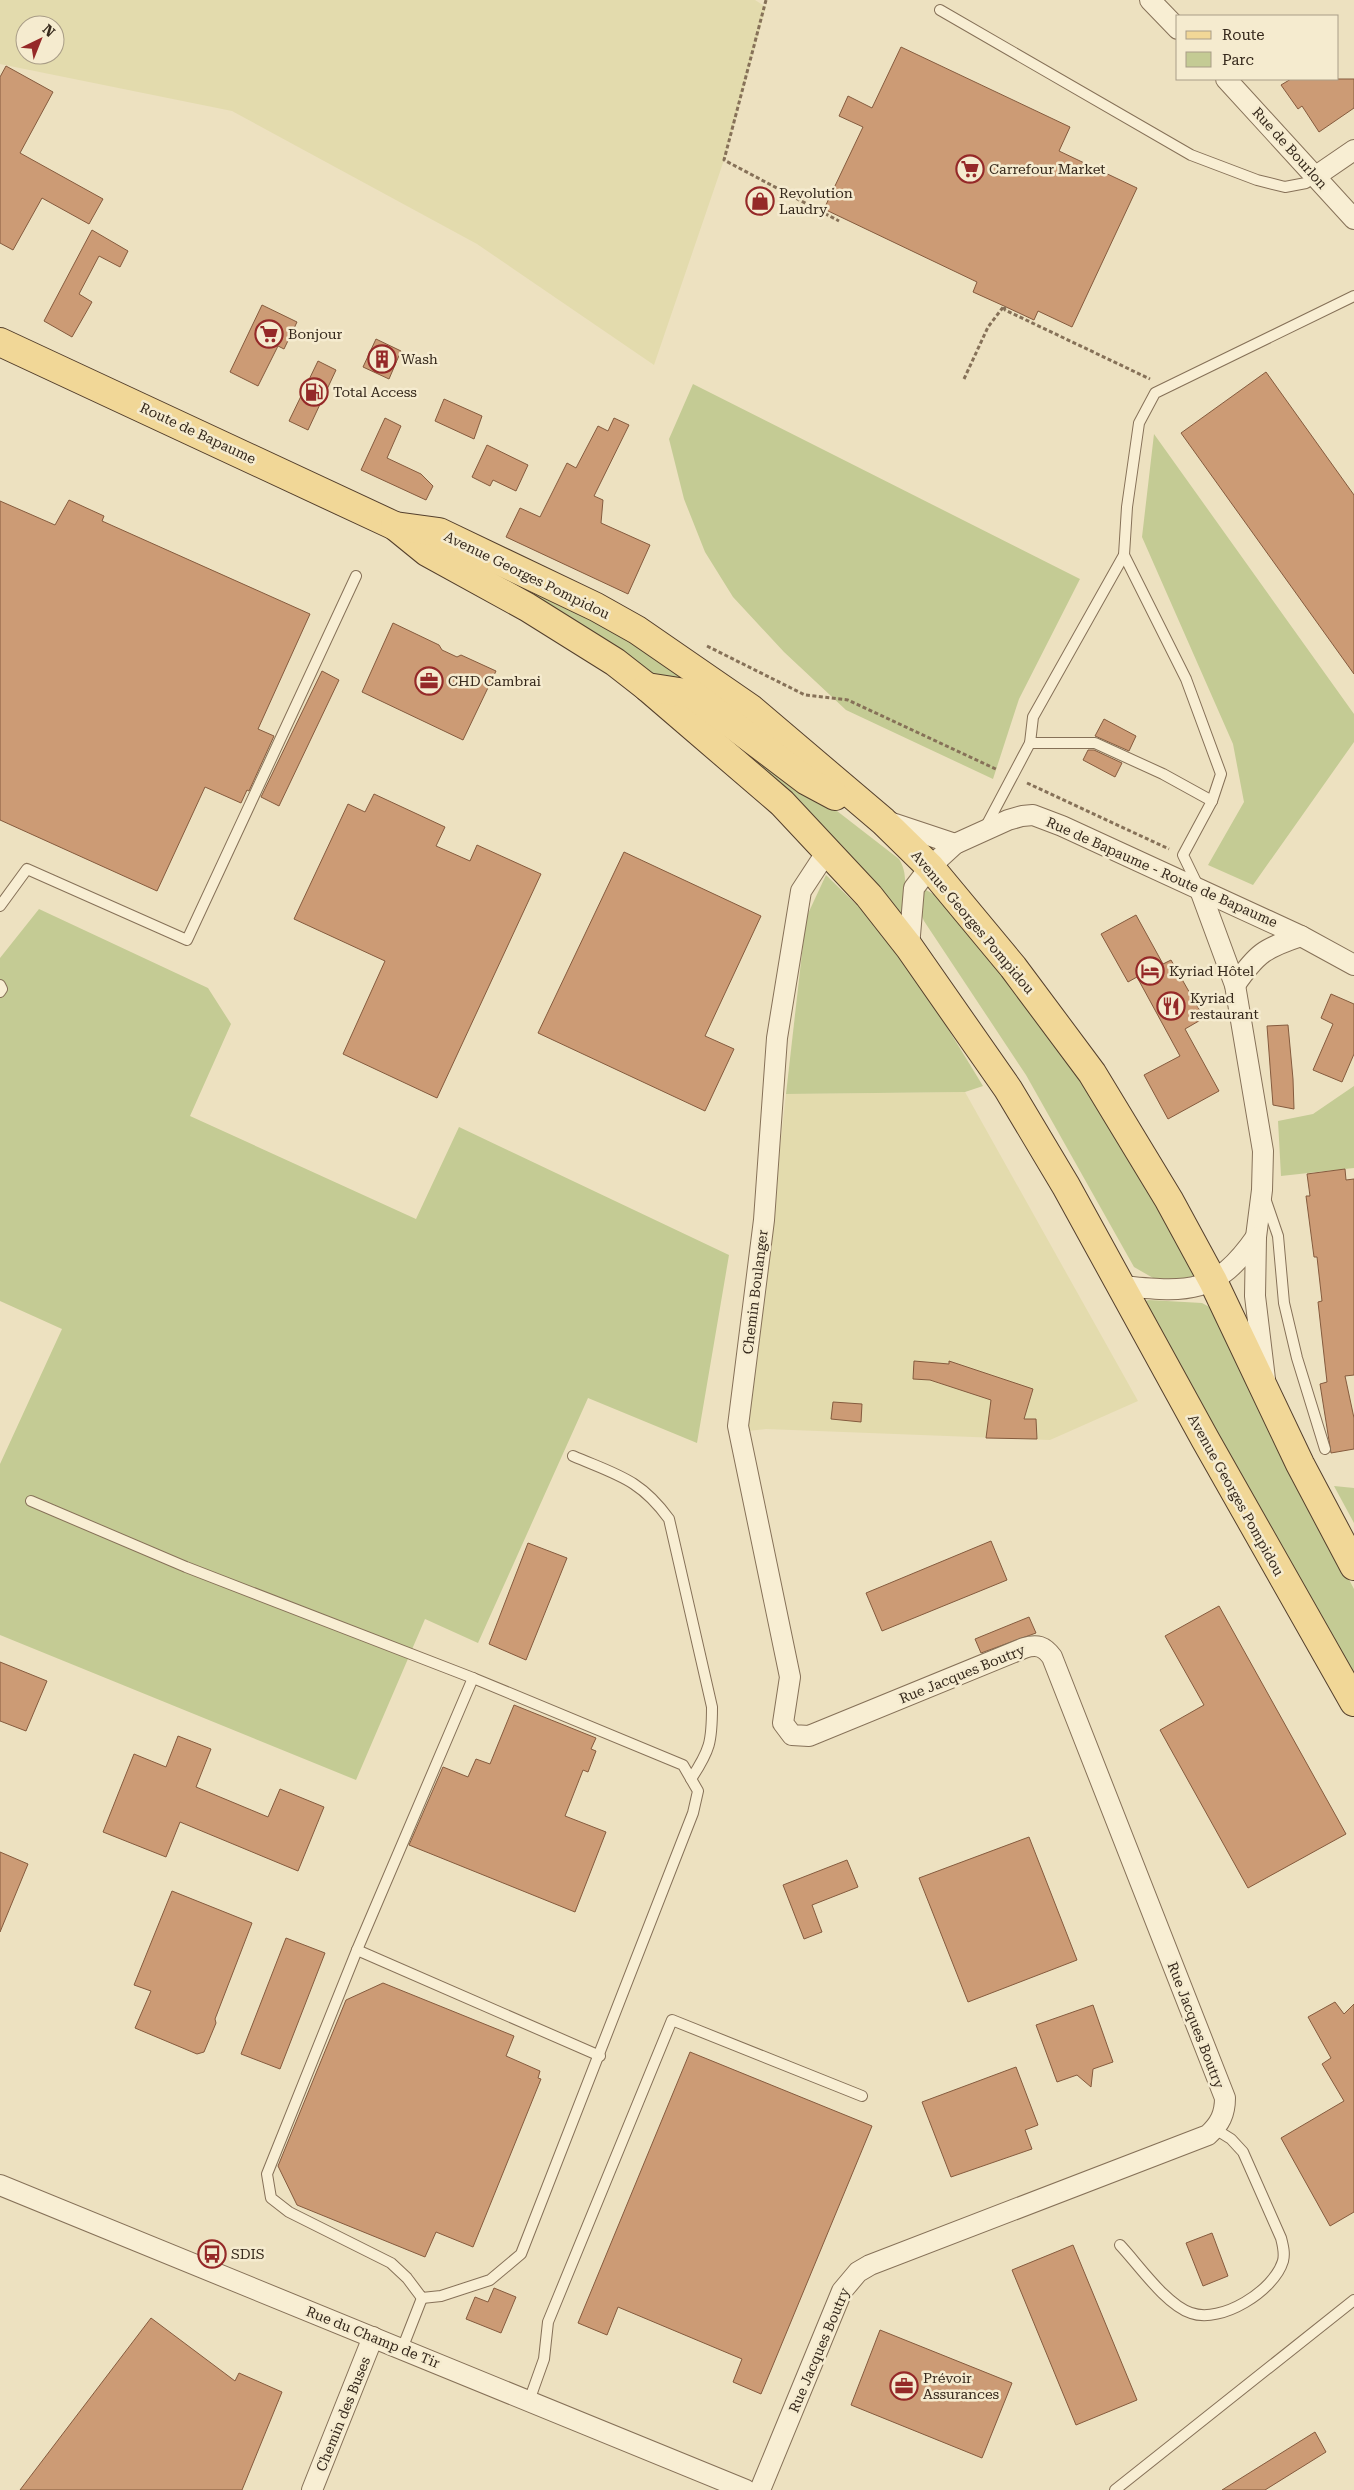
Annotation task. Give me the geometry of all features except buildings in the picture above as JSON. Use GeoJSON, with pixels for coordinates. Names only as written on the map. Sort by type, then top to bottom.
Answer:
{"type":"FeatureCollection","features":[{"type":"Feature","properties":{"kind":"main road","name":"Route de Bapaume"},"geometry":{"type":"LineString","coordinates":[[0,342],[395,526]]}},
{"type":"Feature","properties":{"kind":"main road","name":"Avenue Georges Pompidou"},"geometry":{"type":"LineString","coordinates":[[395,526],[427,552],[527,607],[615,662],[647,687],[782,804],[831,853],[869,896],[908,946],[1008,1089],[1066,1186],[1354,1702]]}},
{"type":"Feature","properties":{"kind":"main road","name":"Avenue Georges Pompidou"},"geometry":{"type":"LineString","coordinates":[[395,526],[439,532],[596,607],[637,630],[750,708],[883,820],[930,867],[1013,967],[1092,1072],[1169,1200],[1213,1281],[1266,1388],[1300,1464],[1354,1566]]}},
{"type":"Feature","properties":{"kind":"main road"},"geometry":{"type":"LineString","coordinates":[[647,687],[692,694],[807,781],[883,820]]}},
{"type":"Feature","properties":{"kind":"street"},"geometry":{"type":"LineString","coordinates":[[1160,3],[1176,26]]}},
{"type":"Feature","properties":{"kind":"street","name":"Rue de Bourlon"},"geometry":{"type":"LineString","coordinates":[[1227,80],[1354,219]]}},
{"type":"Feature","properties":{"kind":"street"},"geometry":{"type":"LineString","coordinates":[[1316,176],[1354,150]]}},
{"type":"Feature","properties":{"kind":"street","name":"Rue de Bapaume - Route de Bapaume"},"geometry":{"type":"LineString","coordinates":[[984,830],[1022,816],[1033,815],[1058,824],[1301,936],[1354,965]]}},
{"type":"Feature","properties":{"kind":"street"},"geometry":{"type":"LineString","coordinates":[[883,820],[955,844]]}},
{"type":"Feature","properties":{"kind":"street"},"geometry":{"type":"LineString","coordinates":[[908,946],[914,888],[930,867],[955,844],[984,830]]}},
{"type":"Feature","properties":{"kind":"street","name":"Chemin Boulanger"},"geometry":{"type":"LineString","coordinates":[[792,1735],[784,1723],[790,1677],[738,1426],[764,1220],[777,1038],[799,901],[801,891],[820,862],[831,853]]}},
{"type":"Feature","properties":{"kind":"street"},"geometry":{"type":"LineString","coordinates":[[1200,890],[1236,985],[1263,1150],[1262,1190],[1256,1237],[1255,1296],[1266,1388]]}},
{"type":"Feature","properties":{"kind":"street"},"geometry":{"type":"LineString","coordinates":[[1236,985],[1257,955],[1274,945],[1301,936]]}},
{"type":"Feature","properties":{"kind":"street"},"geometry":{"type":"LineString","coordinates":[[1121,1286],[1186,1290],[1213,1281],[1242,1256],[1256,1237]]}},
{"type":"Feature","properties":{"kind":"street","name":"Rue Jacques Boutry"},"geometry":{"type":"LineString","coordinates":[[760,2490],[842,2291],[858,2272],[870,2265],[1208,2135],[1215,2129],[1225,2111],[1224,2098],[1052,1657],[1047,1650],[1033,1645],[1024,1648],[818,1734],[799,1737],[792,1735]]}},
{"type":"Feature","properties":{"kind":"street","name":"Rue du Champ de Tir"},"geometry":{"type":"LineString","coordinates":[[0,2185],[746,2490]]}},
{"type":"Feature","properties":{"kind":"street","name":"Chemin des Buses"},"geometry":{"type":"LineString","coordinates":[[312,2490],[373,2337]]}},
{"type":"Feature","properties":{"kind":"lane"},"geometry":{"type":"LineString","coordinates":[[940,10],[1191,155],[1257,180],[1285,187],[1306,183],[1316,176]]}},
{"type":"Feature","properties":{"kind":"lane"},"geometry":{"type":"LineString","coordinates":[[984,830],[1030,742],[1033,717],[1124,555],[1127,507],[1139,423],[1155,393],[1354,296]]}},
{"type":"Feature","properties":{"kind":"lane"},"geometry":{"type":"LineString","coordinates":[[1124,555],[1186,679],[1222,774],[1212,801],[1183,855],[1200,890]]}},
{"type":"Feature","properties":{"kind":"lane"},"geometry":{"type":"LineString","coordinates":[[0,906],[27,869],[187,940],[356,576]]}},
{"type":"Feature","properties":{"kind":"lane"},"geometry":{"type":"LineString","coordinates":[[1030,742],[1095,742],[1163,774],[1212,801]]}},
{"type":"Feature","properties":{"kind":"lane"},"geometry":{"type":"LineString","coordinates":[[0,985],[2,989],[0,992]]}},
{"type":"Feature","properties":{"kind":"lane"},"geometry":{"type":"LineString","coordinates":[[1262,1190],[1278,1236],[1284,1303],[1297,1358],[1325,1449]]}},
{"type":"Feature","properties":{"kind":"lane"},"geometry":{"type":"LineString","coordinates":[[573,1456],[632,1481],[655,1500],[669,1519],[712,1707],[712,1738],[706,1755],[691,1779]]}},
{"type":"Feature","properties":{"kind":"lane"},"geometry":{"type":"LineString","coordinates":[[31,1501],[186,1567],[473,1678],[683,1765],[698,1791],[693,1813],[600,2056],[521,2254],[490,2280],[441,2296],[422,2298]]}},
{"type":"Feature","properties":{"kind":"lane"},"geometry":{"type":"LineString","coordinates":[[422,2298],[407,2278],[391,2263],[289,2212],[271,2198],[267,2174],[357,1950],[473,1678]]}},
{"type":"Feature","properties":{"kind":"lane"},"geometry":{"type":"LineString","coordinates":[[357,1950],[600,2056]]}},
{"type":"Feature","properties":{"kind":"lane"},"geometry":{"type":"LineString","coordinates":[[528,2401],[544,2359],[548,2322],[672,2020],[862,2096]]}},
{"type":"Feature","properties":{"kind":"lane"},"geometry":{"type":"LineString","coordinates":[[1120,2245],[1172,2301],[1190,2313],[1211,2316],[1246,2301],[1269,2283],[1283,2261],[1284,2250],[1281,2238],[1243,2152],[1231,2139],[1215,2129]]}},
{"type":"Feature","properties":{"kind":"lane"},"geometry":{"type":"LineString","coordinates":[[402,2349],[422,2298]]}},
{"type":"Feature","properties":{"kind":"lane"},"geometry":{"type":"LineString","coordinates":[[1115,2490],[1354,2300]]}},
{"type":"Feature","properties":{"kind":"path"},"geometry":{"type":"LineString","coordinates":[[766,0],[724,160],[839,221]]}},
{"type":"Feature","properties":{"kind":"path"},"geometry":{"type":"LineString","coordinates":[[964,379],[988,327],[1004,306],[1005,310],[1154,381]]}},
{"type":"Feature","properties":{"kind":"path"},"geometry":{"type":"LineString","coordinates":[[700,642],[805,696],[848,700],[1183,855]]}},
{"type":"Feature","properties":{"kind":"shaded area"},"geometry":{"type":"Polygon","coordinates":[[[0,0],[755,0],[766,7],[724,160],[654,365],[477,244],[232,111],[0,64],[0,0]]]}},
{"type":"Feature","properties":{"kind":"shaded area"},"geometry":{"type":"Polygon","coordinates":[[[965,1092],[1138,1401],[1050,1440],[766,1429],[748,1431],[786,1094],[965,1092]]]}},
{"type":"Feature","properties":{"kind":"green space"},"geometry":{"type":"Polygon","coordinates":[[[693,384],[1080,579],[1019,699],[993,779],[846,710],[784,652],[733,597],[705,552],[684,499],[669,439],[693,384]]]}},
{"type":"Feature","properties":{"kind":"green space"},"geometry":{"type":"Polygon","coordinates":[[[1154,434],[1354,714],[1354,742],[1253,885],[1208,865],[1244,802],[1233,744],[1142,537],[1154,434]]]}},
{"type":"Feature","properties":{"kind":"green space"},"geometry":{"type":"Polygon","coordinates":[[[494,572],[611,629],[679,674],[680,680],[660,682],[496,577],[494,572]]]}},
{"type":"Feature","properties":{"kind":"green space"},"geometry":{"type":"Polygon","coordinates":[[[696,712],[806,787],[899,859],[905,879],[901,915],[696,712]]]}},
{"type":"Feature","properties":{"kind":"green space"},"geometry":{"type":"Polygon","coordinates":[[[826,875],[871,919],[914,973],[983,1086],[965,1092],[786,1094],[806,918],[826,875]]]}},
{"type":"Feature","properties":{"kind":"green space"},"geometry":{"type":"Polygon","coordinates":[[[926,890],[937,896],[1021,999],[1100,1107],[1189,1257],[1195,1275],[1192,1281],[1160,1282],[1134,1267],[1026,1075],[924,921],[921,914],[922,894],[926,890]]]}},
{"type":"Feature","properties":{"kind":"green space"},"geometry":{"type":"Polygon","coordinates":[[[39,909],[208,988],[231,1024],[190,1116],[416,1219],[459,1127],[729,1255],[697,1443],[588,1398],[478,1643],[425,1619],[356,1780],[0,1635],[0,1464],[62,1329],[0,1301],[0,958],[39,909]]]}},
{"type":"Feature","properties":{"kind":"green space"},"geometry":{"type":"Polygon","coordinates":[[[1354,1086],[1354,1168],[1281,1176],[1278,1121],[1313,1114],[1354,1086]]]}},
{"type":"Feature","properties":{"kind":"green space"},"geometry":{"type":"Polygon","coordinates":[[[1145,1301],[1202,1303],[1215,1310],[1297,1480],[1354,1589],[1354,1681],[1144,1305],[1145,1301]]]}},
{"type":"Feature","properties":{"kind":"green space"},"geometry":{"type":"Polygon","coordinates":[[[1334,1486],[1354,1488],[1354,1523],[1334,1486]]]}},
{"type":"Feature","properties":{"kind":"place","name":"Carrefour Market"},"geometry":{"type":"Point","coordinates":[970,169]}},
{"type":"Feature","properties":{"kind":"place","name":"Revolution Laudry"},"geometry":{"type":"Point","coordinates":[760,201]}},
{"type":"Feature","properties":{"kind":"place","name":"Bonjour"},"geometry":{"type":"Point","coordinates":[269,334]}},
{"type":"Feature","properties":{"kind":"place","name":"Wash"},"geometry":{"type":"Point","coordinates":[382,359]}},
{"type":"Feature","properties":{"kind":"place","name":"Total Access"},"geometry":{"type":"Point","coordinates":[314,392]}},
{"type":"Feature","properties":{"kind":"place","name":"CHD Cambrai"},"geometry":{"type":"Point","coordinates":[429,681]}},
{"type":"Feature","properties":{"kind":"place","name":"Kyriad Hôtel"},"geometry":{"type":"Point","coordinates":[1150,971]}},
{"type":"Feature","properties":{"kind":"place","name":"Kyriad restaurant"},"geometry":{"type":"Point","coordinates":[1171,1006]}},
{"type":"Feature","properties":{"kind":"place","name":"SDIS"},"geometry":{"type":"Point","coordinates":[212,2254]}},
{"type":"Feature","properties":{"kind":"place","name":"Prévoir Assurances"},"geometry":{"type":"Point","coordinates":[904,2386]}}]}
